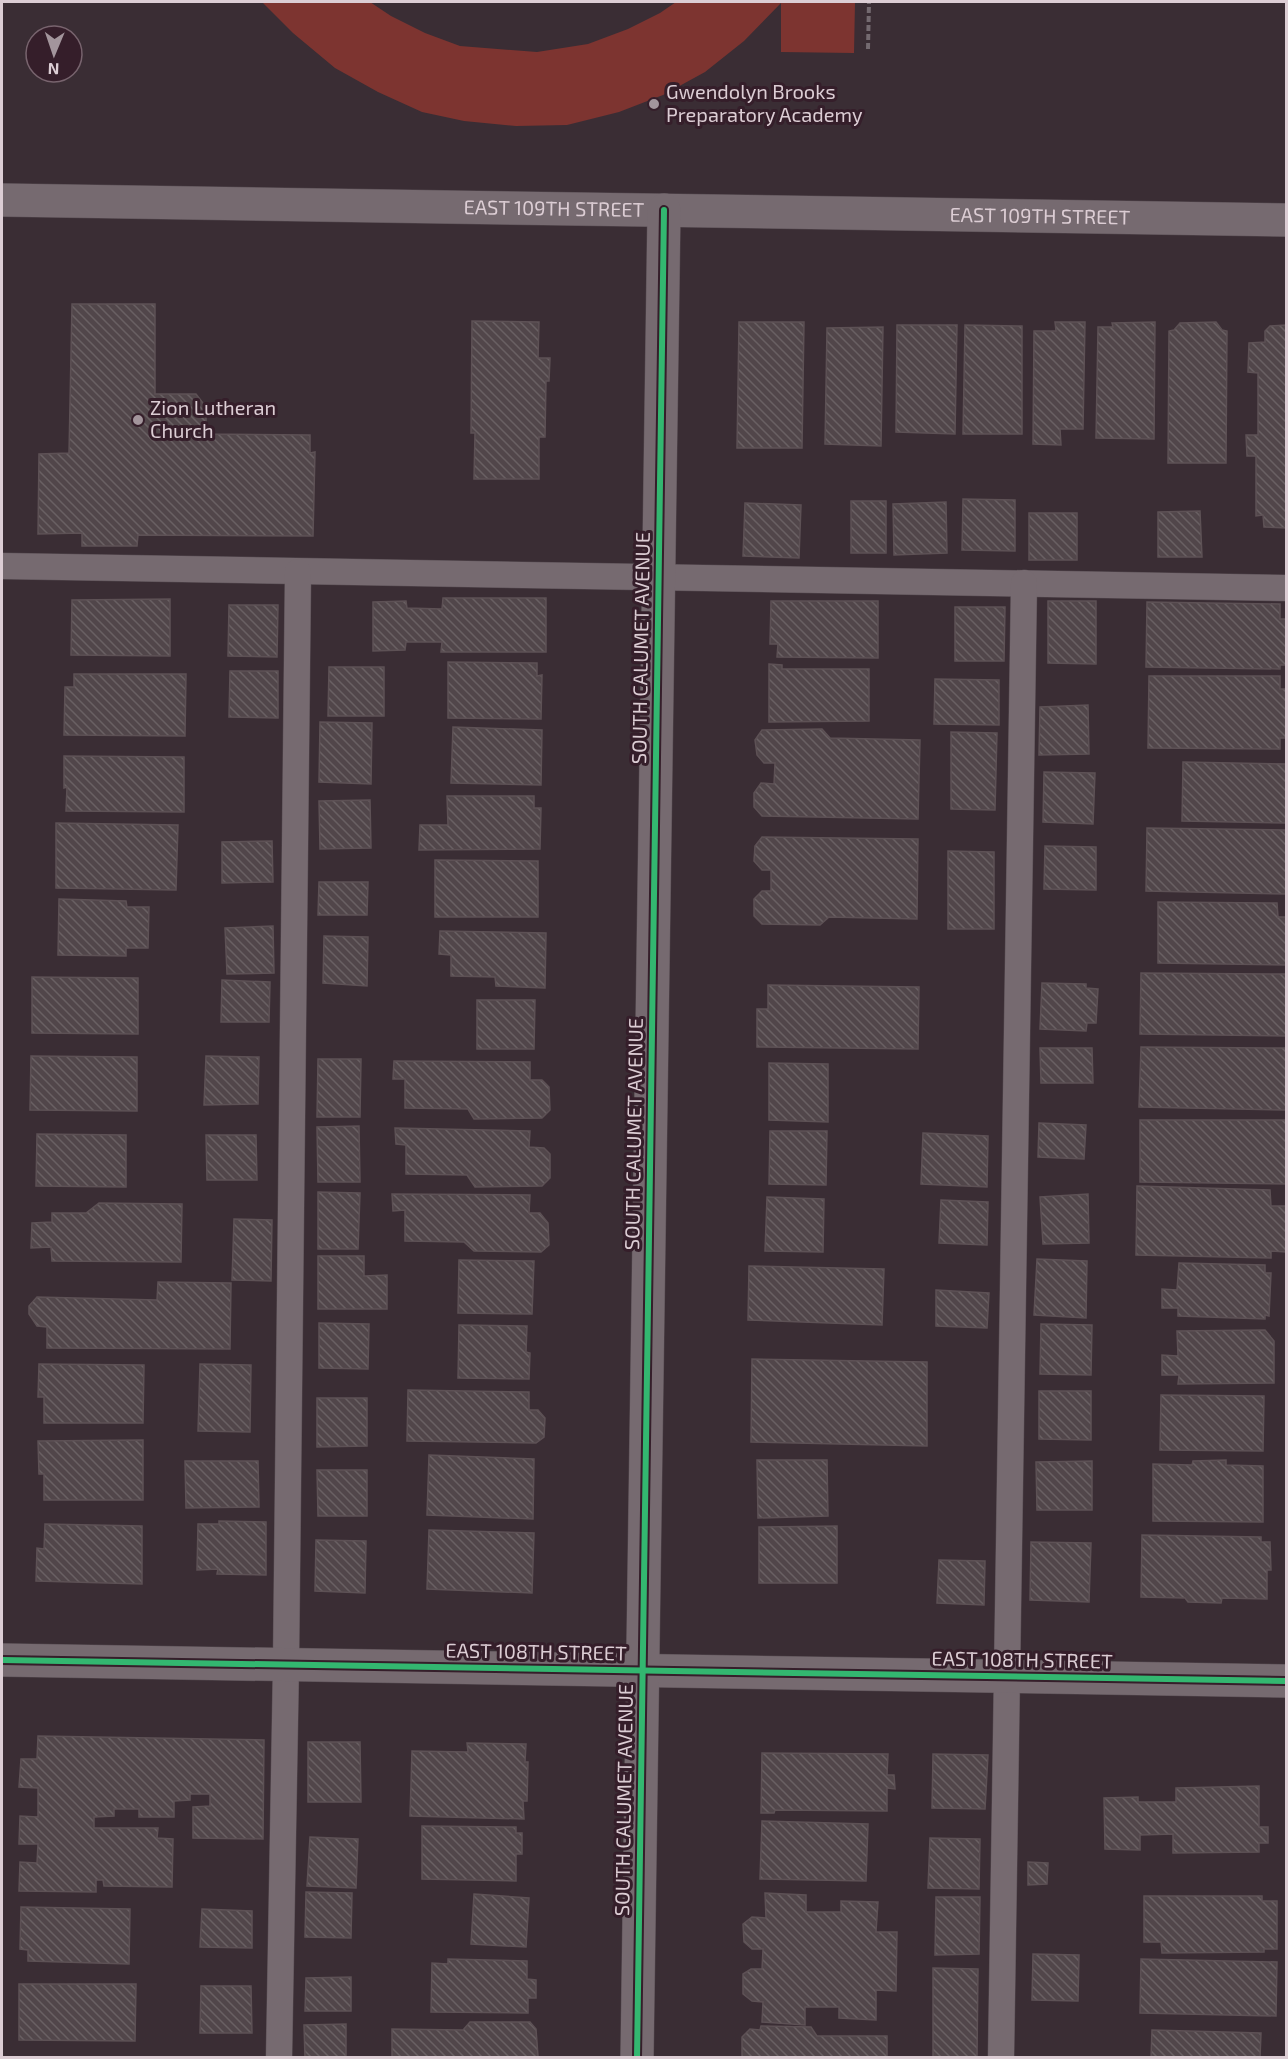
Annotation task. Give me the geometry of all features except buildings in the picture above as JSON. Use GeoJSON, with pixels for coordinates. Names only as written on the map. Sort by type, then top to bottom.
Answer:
{"type":"FeatureCollection","features":[{"type":"Feature","properties":{"kind":"street","name":"EAST 109TH STREET"},"geometry":{"type":"LineString","coordinates":[[2,200],[1287,220]]}},
{"type":"Feature","properties":{"kind":"street","name":"SOUTH CALUMET AVENUE"},"geometry":{"type":"LineString","coordinates":[[637,2058],[664,210]]}},
{"type":"Feature","properties":{"kind":"street","name":"EAST 108TH STREET"},"geometry":{"type":"LineString","coordinates":[[2,1659],[1287,1681]]}},
{"type":"Feature","properties":{"kind":"lane"},"geometry":{"type":"LineString","coordinates":[[2,566],[1287,588]]}},
{"type":"Feature","properties":{"kind":"lane"},"geometry":{"type":"LineString","coordinates":[[279,2058],[286,1664],[298,572]]}},
{"type":"Feature","properties":{"kind":"lane"},"geometry":{"type":"LineString","coordinates":[[1000,2058],[1024,583]]}},
{"type":"Feature","properties":{"kind":"path"},"geometry":{"type":"LineString","coordinates":[[868,50],[869,2]]}},
{"type":"Feature","properties":{"kind":"shaded area"},"geometry":{"type":"Polygon","coordinates":[[[262,2],[370,2],[391,16],[425,33],[460,46],[537,52],[588,44],[628,29],[676,2],[855,2],[854,53],[781,52],[781,3],[744,41],[705,72],[663,95],[619,112],[567,125],[516,126],[464,121],[422,112],[378,92],[335,68],[293,33],[262,2]]]}},
{"type":"Feature","properties":{"kind":"cycle path"},"geometry":{"type":"LineString","coordinates":[[637,2058],[664,210]]}},
{"type":"Feature","properties":{"kind":"cycle path"},"geometry":{"type":"LineString","coordinates":[[2,1660],[1286,1681]]}},
{"type":"Feature","properties":{"kind":"place","name":"Gwendolyn Brooks Preparatory Academy"},"geometry":{"type":"Point","coordinates":[654,104]}},
{"type":"Feature","properties":{"kind":"place","name":"Zion Lutheran Church"},"geometry":{"type":"Point","coordinates":[138,420]}}]}
